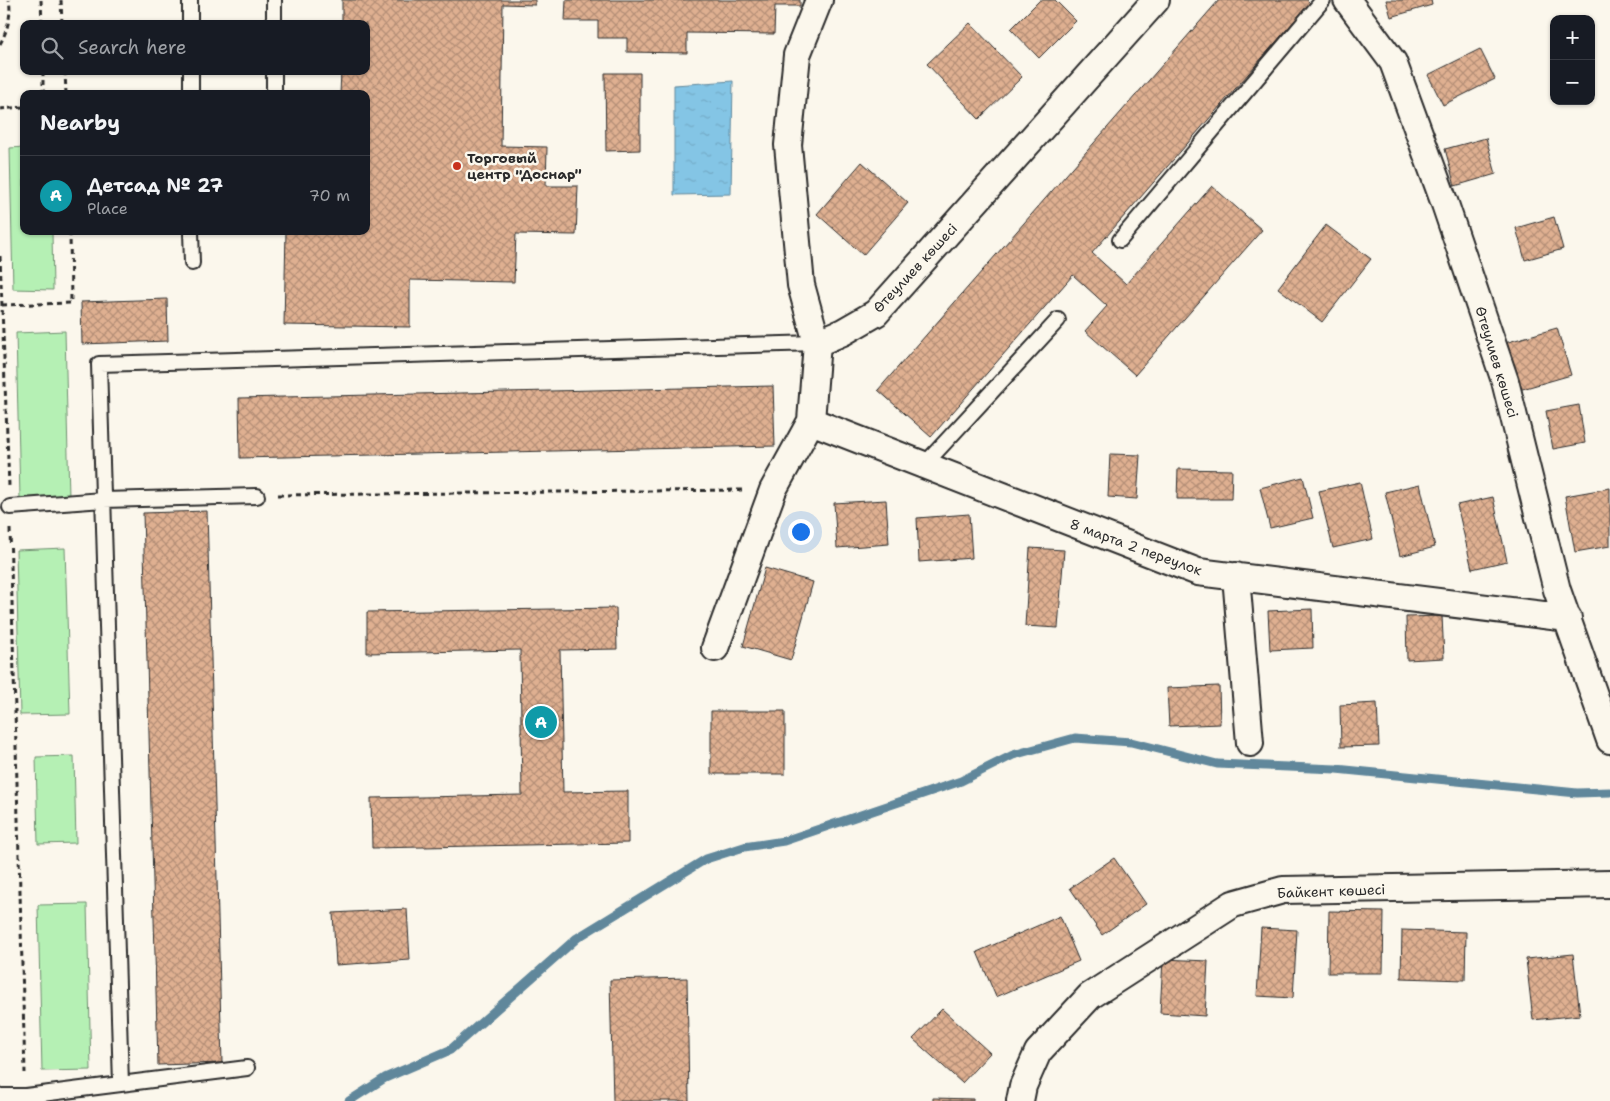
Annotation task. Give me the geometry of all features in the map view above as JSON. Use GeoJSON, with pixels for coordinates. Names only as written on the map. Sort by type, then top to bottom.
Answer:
{"type":"FeatureCollection","features":[{"type":"Feature","properties":{"kind":"street"},"geometry":{"type":"LineString","coordinates":[[715,648],[773,490],[811,421],[817,343],[801,285],[788,145],[797,55],[820,0]]}},
{"type":"Feature","properties":{"kind":"street","name":"Өтеулиев көшесі"},"geometry":{"type":"LineString","coordinates":[[817,343],[843,332],[876,313],[1156,0]]}},
{"type":"Feature","properties":{"kind":"street","name":"Өтеулиев көшесі"},"geometry":{"type":"LineString","coordinates":[[1347,0],[1393,62],[1445,204],[1505,381],[1556,590],[1568,618],[1610,740]]}},
{"type":"Feature","properties":{"kind":"street","name":"8 марта 2 переулок"},"geometry":{"type":"LineString","coordinates":[[811,421],[1198,572],[1568,618]]}},
{"type":"Feature","properties":{"kind":"street"},"geometry":{"type":"LineString","coordinates":[[1236,576],[1250,743]]}},
{"type":"Feature","properties":{"kind":"street","name":"Байкент көшесі"},"geometry":{"type":"LineString","coordinates":[[1020,1101],[1023,1086],[1038,1052],[1090,996],[1233,904],[1283,890],[1610,884]]}},
{"type":"Feature","properties":{"kind":"lane"},"geometry":{"type":"LineString","coordinates":[[190,0],[190,20]]}},
{"type":"Feature","properties":{"kind":"lane"},"geometry":{"type":"LineString","coordinates":[[274,0],[274,20]]}},
{"type":"Feature","properties":{"kind":"lane"},"geometry":{"type":"LineString","coordinates":[[1120,240],[1323,0]]}},
{"type":"Feature","properties":{"kind":"lane"},"geometry":{"type":"LineString","coordinates":[[191,75],[191,90]]}},
{"type":"Feature","properties":{"kind":"lane"},"geometry":{"type":"LineString","coordinates":[[274,75],[274,90]]}},
{"type":"Feature","properties":{"kind":"lane"},"geometry":{"type":"LineString","coordinates":[[192,235],[192,263]]}},
{"type":"Feature","properties":{"kind":"lane"},"geometry":{"type":"LineString","coordinates":[[924,465],[1058,320]]}},
{"type":"Feature","properties":{"kind":"lane"},"geometry":{"type":"LineString","coordinates":[[121,1084],[99,364],[817,343]]}},
{"type":"Feature","properties":{"kind":"lane"},"geometry":{"type":"LineString","coordinates":[[10,506],[103,500],[257,496]]}},
{"type":"Feature","properties":{"kind":"lane"},"geometry":{"type":"LineString","coordinates":[[0,1096],[26,1096],[247,1068]]}},
{"type":"Feature","properties":{"kind":"path"},"geometry":{"type":"LineString","coordinates":[[0,44],[5,36],[10,7],[9,0]]}},
{"type":"Feature","properties":{"kind":"path"},"geometry":{"type":"LineString","coordinates":[[41,0],[42,20]]}},
{"type":"Feature","properties":{"kind":"path"},"geometry":{"type":"LineString","coordinates":[[61,0],[62,20]]}},
{"type":"Feature","properties":{"kind":"path"},"geometry":{"type":"LineString","coordinates":[[43,75],[43,90]]}},
{"type":"Feature","properties":{"kind":"path"},"geometry":{"type":"LineString","coordinates":[[65,75],[66,90]]}},
{"type":"Feature","properties":{"kind":"path"},"geometry":{"type":"LineString","coordinates":[[0,109],[20,107]]}},
{"type":"Feature","properties":{"kind":"path"},"geometry":{"type":"LineString","coordinates":[[2,305],[71,302],[70,235]]}},
{"type":"Feature","properties":{"kind":"path"},"geometry":{"type":"LineString","coordinates":[[0,256],[10,506],[26,1096]]}},
{"type":"Feature","properties":{"kind":"path"},"geometry":{"type":"LineString","coordinates":[[257,496],[773,490]]}},
{"type":"Feature","properties":{"kind":"green space"},"geometry":{"type":"Polygon","coordinates":[[[20,147],[20,235],[52,235],[53,290],[13,289],[10,148],[20,147]]]}},
{"type":"Feature","properties":{"kind":"green space"},"geometry":{"type":"Polygon","coordinates":[[[65,331],[69,497],[20,498],[16,333],[65,331]]]}},
{"type":"Feature","properties":{"kind":"green space"},"geometry":{"type":"Polygon","coordinates":[[[65,548],[70,714],[20,715],[16,550],[65,548]]]}},
{"type":"Feature","properties":{"kind":"green space"},"geometry":{"type":"Polygon","coordinates":[[[74,756],[76,843],[38,844],[36,757],[74,756]]]}},
{"type":"Feature","properties":{"kind":"green space"},"geometry":{"type":"Polygon","coordinates":[[[87,904],[91,1070],[42,1071],[38,905],[87,904]]]}},
{"type":"Feature","properties":{"kind":"water"},"geometry":{"type":"Polygon","coordinates":[[[733,81],[731,194],[674,195],[674,85],[733,81]]]}},
{"type":"Feature","properties":{"kind":"building","name":"Торговый центр \"Доснар\""},"geometry":{"type":"Polygon","coordinates":[[[342,0],[535,0],[535,5],[503,4],[501,146],[547,147],[546,186],[578,186],[576,235],[516,234],[514,282],[410,280],[410,327],[284,325],[286,235],[370,235],[370,90],[340,90],[341,75],[370,75],[370,20],[342,20],[342,0]]]}},
{"type":"Feature","properties":{"kind":"building"},"geometry":{"type":"Polygon","coordinates":[[[566,0],[800,0],[800,6],[775,6],[774,34],[687,33],[687,53],[627,52],[627,38],[598,38],[598,21],[565,21],[566,0]]]}},
{"type":"Feature","properties":{"kind":"building"},"geometry":{"type":"Polygon","coordinates":[[[1040,0],[1055,0],[1076,21],[1039,58],[1011,29],[1040,0]]]}},
{"type":"Feature","properties":{"kind":"building"},"geometry":{"type":"Polygon","coordinates":[[[1219,0],[1307,0],[1310,3],[1092,253],[1126,284],[1212,186],[1262,230],[1135,375],[1085,331],[1107,306],[1073,275],[931,437],[878,390],[1219,0]]]}},
{"type":"Feature","properties":{"kind":"building"},"geometry":{"type":"Polygon","coordinates":[[[1386,0],[1431,0],[1432,5],[1391,17],[1386,0]]]}},
{"type":"Feature","properties":{"kind":"building"},"geometry":{"type":"Polygon","coordinates":[[[970,23],[1022,77],[979,119],[927,64],[970,23]]]}},
{"type":"Feature","properties":{"kind":"building"},"geometry":{"type":"Polygon","coordinates":[[[1480,49],[1495,79],[1443,105],[1428,75],[1480,49]]]}},
{"type":"Feature","properties":{"kind":"building"},"geometry":{"type":"Polygon","coordinates":[[[605,73],[640,73],[640,150],[606,151],[605,73]]]}},
{"type":"Feature","properties":{"kind":"building"},"geometry":{"type":"Polygon","coordinates":[[[1486,138],[1496,174],[1455,186],[1445,149],[1486,138]]]}},
{"type":"Feature","properties":{"kind":"building"},"geometry":{"type":"Polygon","coordinates":[[[862,162],[908,203],[863,255],[817,214],[862,162]]]}},
{"type":"Feature","properties":{"kind":"building"},"geometry":{"type":"Polygon","coordinates":[[[1554,217],[1563,249],[1525,260],[1516,228],[1554,217]]]}},
{"type":"Feature","properties":{"kind":"building"},"geometry":{"type":"Polygon","coordinates":[[[1326,225],[1371,259],[1322,322],[1278,288],[1326,225]]]}},
{"type":"Feature","properties":{"kind":"building"},"geometry":{"type":"Polygon","coordinates":[[[167,299],[168,341],[82,344],[81,302],[167,299]]]}},
{"type":"Feature","properties":{"kind":"building"},"geometry":{"type":"Polygon","coordinates":[[[1557,328],[1571,375],[1512,392],[1498,345],[1557,328]]]}},
{"type":"Feature","properties":{"kind":"building"},"geometry":{"type":"Polygon","coordinates":[[[773,386],[775,446],[240,458],[239,398],[773,386]]]}},
{"type":"Feature","properties":{"kind":"building"},"geometry":{"type":"Polygon","coordinates":[[[1579,405],[1585,443],[1553,449],[1546,411],[1579,405]]]}},
{"type":"Feature","properties":{"kind":"building"},"geometry":{"type":"Polygon","coordinates":[[[1110,454],[1140,455],[1137,499],[1108,497],[1110,454]]]}},
{"type":"Feature","properties":{"kind":"building"},"geometry":{"type":"Polygon","coordinates":[[[1178,469],[1232,470],[1231,499],[1177,499],[1178,469]]]}},
{"type":"Feature","properties":{"kind":"building"},"geometry":{"type":"Polygon","coordinates":[[[1303,477],[1313,518],[1270,528],[1260,488],[1303,477]]]}},
{"type":"Feature","properties":{"kind":"building"},"geometry":{"type":"Polygon","coordinates":[[[1360,482],[1373,539],[1333,548],[1319,491],[1360,482]]]}},
{"type":"Feature","properties":{"kind":"building"},"geometry":{"type":"Polygon","coordinates":[[[1420,484],[1435,547],[1400,556],[1385,492],[1420,484]]]}},
{"type":"Feature","properties":{"kind":"building"},"geometry":{"type":"Polygon","coordinates":[[[1610,488],[1610,546],[1575,552],[1565,496],[1610,488]]]}},
{"type":"Feature","properties":{"kind":"building"},"geometry":{"type":"Polygon","coordinates":[[[1493,497],[1507,561],[1472,569],[1457,505],[1493,497]]]}},
{"type":"Feature","properties":{"kind":"building"},"geometry":{"type":"Polygon","coordinates":[[[886,500],[889,544],[837,548],[834,503],[886,500]]]}},
{"type":"Feature","properties":{"kind":"building"},"geometry":{"type":"Polygon","coordinates":[[[207,511],[222,1063],[158,1065],[143,513],[207,511]]]}},
{"type":"Feature","properties":{"kind":"building"},"geometry":{"type":"Polygon","coordinates":[[[969,514],[972,558],[919,562],[917,518],[969,514]]]}},
{"type":"Feature","properties":{"kind":"building"},"geometry":{"type":"Polygon","coordinates":[[[1030,548],[1064,550],[1058,628],[1025,626],[1030,548]]]}},
{"type":"Feature","properties":{"kind":"building"},"geometry":{"type":"Polygon","coordinates":[[[765,568],[813,582],[791,660],[743,646],[765,568]]]}},
{"type":"Feature","properties":{"kind":"building"},"geometry":{"type":"Polygon","coordinates":[[[616,608],[617,649],[560,650],[563,792],[628,791],[628,843],[372,848],[371,798],[522,795],[520,650],[367,653],[367,612],[616,608]]]}},
{"type":"Feature","properties":{"kind":"building"},"geometry":{"type":"Polygon","coordinates":[[[1312,609],[1313,648],[1270,650],[1268,611],[1312,609]]]}},
{"type":"Feature","properties":{"kind":"building"},"geometry":{"type":"Polygon","coordinates":[[[1442,616],[1444,658],[1407,660],[1406,617],[1442,616]]]}},
{"type":"Feature","properties":{"kind":"building"},"geometry":{"type":"Polygon","coordinates":[[[1219,686],[1220,724],[1169,726],[1167,688],[1219,686]]]}},
{"type":"Feature","properties":{"kind":"building"},"geometry":{"type":"Polygon","coordinates":[[[1377,703],[1379,746],[1341,747],[1340,705],[1377,703]]]}},
{"type":"Feature","properties":{"kind":"building"},"geometry":{"type":"Polygon","coordinates":[[[711,711],[785,711],[785,774],[711,774],[711,711]]]}},
{"type":"Feature","properties":{"kind":"building"},"geometry":{"type":"Polygon","coordinates":[[[1114,858],[1146,904],[1102,935],[1070,888],[1114,858]]]}},
{"type":"Feature","properties":{"kind":"building"},"geometry":{"type":"Polygon","coordinates":[[[407,909],[410,960],[336,965],[333,913],[407,909]]]}},
{"type":"Feature","properties":{"kind":"building"},"geometry":{"type":"Polygon","coordinates":[[[1329,911],[1384,912],[1383,973],[1328,973],[1329,911]]]}},
{"type":"Feature","properties":{"kind":"building"},"geometry":{"type":"Polygon","coordinates":[[[1060,916],[1079,961],[996,997],[977,952],[1060,916]]]}},
{"type":"Feature","properties":{"kind":"building"},"geometry":{"type":"Polygon","coordinates":[[[1261,928],[1297,930],[1293,998],[1257,996],[1261,928]]]}},
{"type":"Feature","properties":{"kind":"building"},"geometry":{"type":"Polygon","coordinates":[[[1402,930],[1466,932],[1465,980],[1401,978],[1402,930]]]}},
{"type":"Feature","properties":{"kind":"building"},"geometry":{"type":"Polygon","coordinates":[[[1573,954],[1580,1015],[1533,1020],[1526,959],[1573,954]]]}},
{"type":"Feature","properties":{"kind":"building"},"geometry":{"type":"Polygon","coordinates":[[[1163,959],[1208,961],[1205,1016],[1160,1013],[1163,959]]]}},
{"type":"Feature","properties":{"kind":"building"},"geometry":{"type":"Polygon","coordinates":[[[687,978],[689,1101],[613,1101],[610,980],[687,978]]]}},
{"type":"Feature","properties":{"kind":"building"},"geometry":{"type":"Polygon","coordinates":[[[942,1009],[990,1053],[962,1083],[913,1039],[942,1009]]]}},
{"type":"Feature","properties":{"kind":"building"},"geometry":{"type":"Polygon","coordinates":[[[933,1098],[973,1099],[973,1101],[933,1101],[933,1098]]]}},
{"type":"Feature","properties":{"kind":"waterway"},"geometry":{"type":"LineString","coordinates":[[349,1101],[385,1078],[450,1050],[577,938],[706,859],[744,847],[784,841],[961,781],[1013,755],[1075,738],[1131,742],[1217,764],[1336,769],[1577,793],[1610,792]]}},
{"type":"Feature","properties":{"kind":"place","name":"Торговый центр \"Доснар\""},"geometry":{"type":"Point","coordinates":[457,166]}},
{"type":"Feature","properties":{"kind":"place","name":"Детсад № 27"},"geometry":{"type":"Point","coordinates":[541,722]}}]}
